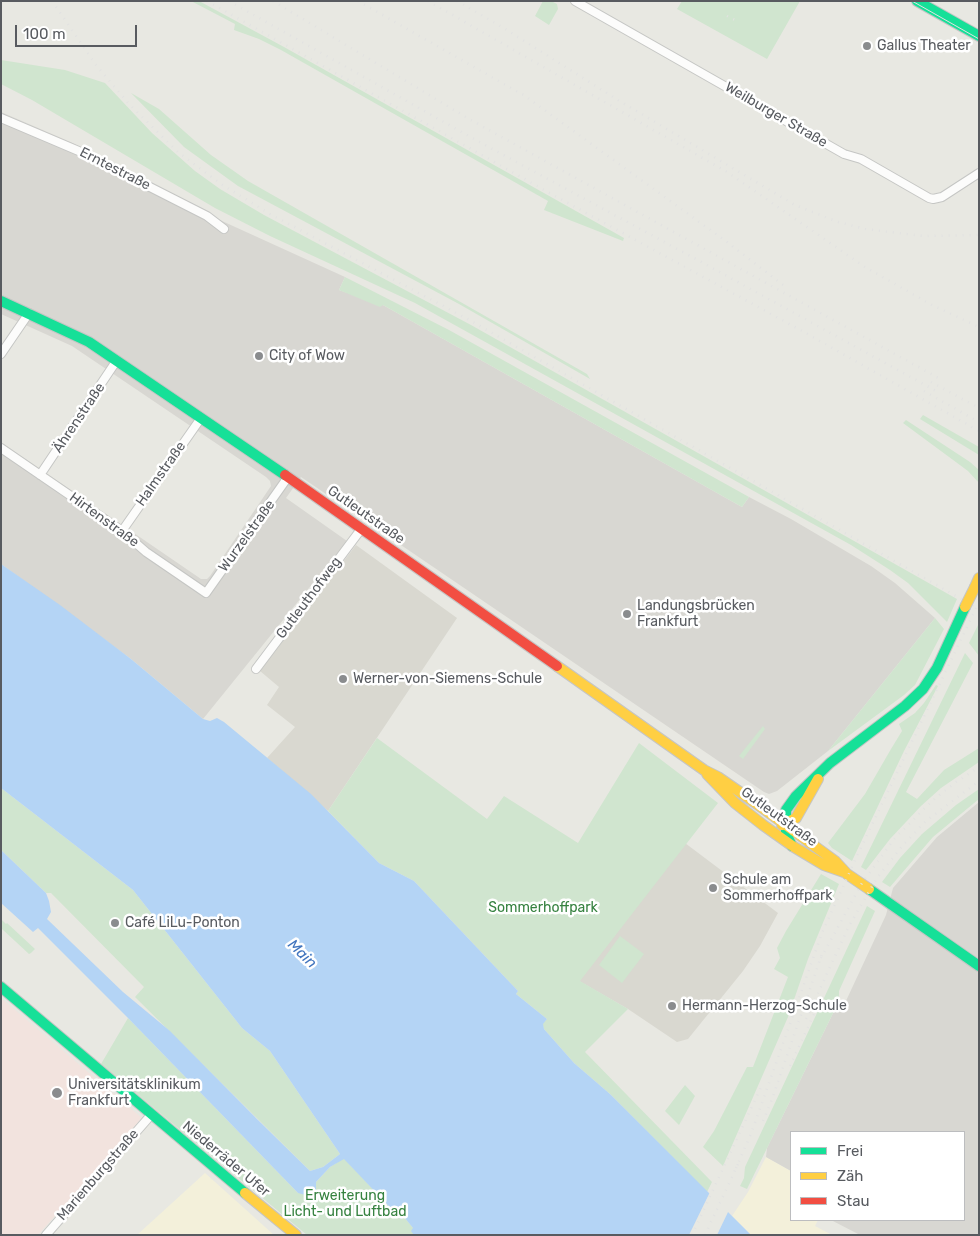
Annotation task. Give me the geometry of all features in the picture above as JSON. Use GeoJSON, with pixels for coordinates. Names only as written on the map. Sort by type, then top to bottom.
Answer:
{"type":"FeatureCollection","features":[{"type":"Feature","properties":{"kind":"main road"},"geometry":{"type":"LineString","coordinates":[[917,1],[979,36]]}},
{"type":"Feature","properties":{"kind":"main road","name":"Gutleutstraße"},"geometry":{"type":"LineString","coordinates":[[1,301],[80,338],[118,360],[362,528],[704,770],[718,777],[758,804],[835,861],[847,874],[979,966]]}},
{"type":"Feature","properties":{"kind":"main road"},"geometry":{"type":"LineString","coordinates":[[774,816],[785,811],[796,796],[852,745],[916,697],[929,680],[977,582]]}},
{"type":"Feature","properties":{"kind":"main road","name":"Gutleutstraße"},"geometry":{"type":"LineString","coordinates":[[704,770],[735,803],[763,825],[792,846],[824,865],[847,874]]}},
{"type":"Feature","properties":{"kind":"main road"},"geometry":{"type":"LineString","coordinates":[[796,831],[794,827],[796,818],[824,770]]}},
{"type":"Feature","properties":{"kind":"main road"},"geometry":{"type":"LineString","coordinates":[[735,803],[734,800],[738,796],[748,797]]}},
{"type":"Feature","properties":{"kind":"main road"},"geometry":{"type":"LineString","coordinates":[[785,811],[786,833],[792,846]]}},
{"type":"Feature","properties":{"kind":"main road"},"geometry":{"type":"LineString","coordinates":[[763,825],[777,826],[796,818]]}},
{"type":"Feature","properties":{"kind":"main road","name":"Niederräder Ufer"},"geometry":{"type":"LineString","coordinates":[[1,987],[296,1235]]}},
{"type":"Feature","properties":{"kind":"street","name":"Weilburger Straße"},"geometry":{"type":"LineString","coordinates":[[575,1],[844,154],[861,160],[929,198],[942,197],[979,173]]}},
{"type":"Feature","properties":{"kind":"street","name":"Erntestraße"},"geometry":{"type":"LineString","coordinates":[[1,118],[81,152],[206,216],[224,229]]}},
{"type":"Feature","properties":{"kind":"street"},"geometry":{"type":"LineString","coordinates":[[1,354],[28,313]]}},
{"type":"Feature","properties":{"kind":"street","name":"Ährenstraße"},"geometry":{"type":"LineString","coordinates":[[40,475],[118,360]]}},
{"type":"Feature","properties":{"kind":"street","name":"Halmstraße"},"geometry":{"type":"LineString","coordinates":[[122,531],[201,418]]}},
{"type":"Feature","properties":{"kind":"street","name":"Hirtenstraße"},"geometry":{"type":"LineString","coordinates":[[1,448],[122,531],[146,552],[206,593]]}},
{"type":"Feature","properties":{"kind":"street","name":"Wurzelstraße"},"geometry":{"type":"LineString","coordinates":[[206,593],[288,477]]}},
{"type":"Feature","properties":{"kind":"street","name":"Gutleuthofweg"},"geometry":{"type":"LineString","coordinates":[[256,669],[362,528]]}},
{"type":"Feature","properties":{"kind":"street","name":"Marienburgstraße"},"geometry":{"type":"LineString","coordinates":[[46,1235],[151,1115]]}},
{"type":"Feature","properties":{"kind":"shaded area"},"geometry":{"type":"Polygon","coordinates":[[[1,112],[73,143],[222,221],[345,277],[339,290],[383,305],[742,507],[749,497],[791,519],[871,566],[895,583],[935,618],[828,751],[777,791],[769,794],[301,477],[286,498],[347,541],[203,719],[131,659],[1,564],[1,442],[201,579],[207,579],[210,576],[271,486],[270,481],[266,477],[72,346],[1,314],[1,112]]]}},
{"type":"Feature","properties":{"kind":"shaded area","name":"Werner-von-Siemens-Schule"},"geometry":{"type":"Polygon","coordinates":[[[356,545],[457,618],[328,811],[267,758],[295,727],[267,705],[279,687],[260,671],[356,545]]]}},
{"type":"Feature","properties":{"kind":"shaded area"},"geometry":{"type":"Polygon","coordinates":[[[979,802],[979,1235],[860,1235],[833,1221],[965,1221],[965,1131],[790,1131],[790,1170],[766,1157],[767,1148],[839,1001],[845,1003],[886,915],[893,888],[937,837],[979,802]]]}},
{"type":"Feature","properties":{"kind":"shaded area"},"geometry":{"type":"Polygon","coordinates":[[[685,843],[778,913],[760,946],[743,971],[688,1039],[677,1042],[628,1009],[579,981],[685,843]]]}},
{"type":"Feature","properties":{"kind":"shaded area","name":"Universitätsklinikum Frankfurt"},"geometry":{"type":"Polygon","coordinates":[[[1,998],[142,1118],[38,1235],[1,1235],[1,998]]]}},
{"type":"Feature","properties":{"kind":"shaded area"},"geometry":{"type":"Polygon","coordinates":[[[766,1157],[790,1170],[790,1221],[818,1221],[815,1226],[832,1235],[751,1235],[732,1216],[748,1192],[766,1157]]]}},
{"type":"Feature","properties":{"kind":"shaded area"},"geometry":{"type":"Polygon","coordinates":[[[205,1173],[274,1235],[137,1235],[205,1173]]]}},
{"type":"Feature","properties":{"kind":"green space"},"geometry":{"type":"Polygon","coordinates":[[[191,1],[199,1],[284,47],[624,238],[623,241],[544,210],[548,201],[281,50],[259,39],[234,30],[235,24],[191,1]]]}},
{"type":"Feature","properties":{"kind":"green space"},"geometry":{"type":"Polygon","coordinates":[[[543,1],[551,1],[557,4],[558,9],[549,25],[535,16],[543,1]]]}},
{"type":"Feature","properties":{"kind":"green space"},"geometry":{"type":"Polygon","coordinates":[[[682,1],[800,1],[767,59],[677,9],[682,1]]]}},
{"type":"Feature","properties":{"kind":"green space"},"geometry":{"type":"Polygon","coordinates":[[[1,60],[65,70],[105,83],[152,133],[195,171],[220,189],[264,215],[471,325],[957,599],[947,622],[908,583],[851,545],[415,303],[270,236],[215,208],[32,100],[1,84],[1,60]]]}},
{"type":"Feature","properties":{"kind":"green space"},"geometry":{"type":"Polygon","coordinates":[[[131,93],[159,109],[211,155],[248,181],[587,374],[590,379],[459,304],[238,186],[184,147],[131,93]]]}},
{"type":"Feature","properties":{"kind":"green space"},"geometry":{"type":"Polygon","coordinates":[[[345,277],[449,330],[749,497],[742,507],[383,305],[380,307],[339,290],[345,277]]]}},
{"type":"Feature","properties":{"kind":"green space"},"geometry":{"type":"Polygon","coordinates":[[[923,415],[979,447],[979,455],[920,419],[923,415]]]}},
{"type":"Feature","properties":{"kind":"green space"},"geometry":{"type":"Polygon","coordinates":[[[906,420],[970,462],[979,470],[979,483],[968,471],[903,423],[906,420]]]}},
{"type":"Feature","properties":{"kind":"green space"},"geometry":{"type":"Polygon","coordinates":[[[935,618],[944,629],[915,685],[828,751],[935,618]]]}},
{"type":"Feature","properties":{"kind":"green space"},"geometry":{"type":"Polygon","coordinates":[[[979,623],[979,656],[969,643],[979,623]]]}},
{"type":"Feature","properties":{"kind":"green space"},"geometry":{"type":"Polygon","coordinates":[[[965,653],[973,663],[906,792],[917,799],[944,770],[979,748],[979,762],[941,788],[921,806],[890,839],[866,870],[861,867],[965,653]]]}},
{"type":"Feature","properties":{"kind":"green space"},"geometry":{"type":"Polygon","coordinates":[[[936,685],[938,686],[904,751],[852,861],[832,848],[828,843],[865,794],[902,731],[899,724],[915,713],[936,685]]]}},
{"type":"Feature","properties":{"kind":"green space"},"geometry":{"type":"Polygon","coordinates":[[[763,726],[765,729],[743,759],[739,756],[763,726]]]}},
{"type":"Feature","properties":{"kind":"green space","name":"Sommerhoffpark"},"geometry":{"type":"Polygon","coordinates":[[[377,738],[487,819],[504,796],[578,843],[639,743],[718,803],[580,981],[628,1009],[585,1052],[712,1182],[707,1192],[610,1094],[574,1063],[544,1029],[542,1024],[547,1019],[516,994],[518,991],[414,881],[379,863],[328,811],[377,738]]]}},
{"type":"Feature","properties":{"kind":"green space"},"geometry":{"type":"Polygon","coordinates":[[[1,788],[133,890],[242,1028],[270,1051],[340,1154],[323,1167],[310,1171],[135,997],[144,987],[51,893],[46,893],[1,850],[1,788]]]}},
{"type":"Feature","properties":{"kind":"green space"},"geometry":{"type":"Polygon","coordinates":[[[979,789],[979,799],[933,837],[890,887],[882,882],[900,858],[922,834],[956,805],[979,789]]]}},
{"type":"Feature","properties":{"kind":"green space"},"geometry":{"type":"Polygon","coordinates":[[[821,874],[839,884],[808,959],[788,1017],[723,1166],[703,1147],[714,1131],[747,1067],[753,1067],[788,977],[774,969],[780,958],[777,948],[821,874]]]}},
{"type":"Feature","properties":{"kind":"green space"},"geometry":{"type":"Polygon","coordinates":[[[867,906],[875,911],[839,991],[839,1001],[747,1189],[740,1186],[744,1178],[745,1167],[867,906]]]}},
{"type":"Feature","properties":{"kind":"green space"},"geometry":{"type":"Polygon","coordinates":[[[1,919],[35,949],[31,953],[29,954],[1,930],[1,919]]]}},
{"type":"Feature","properties":{"kind":"green space"},"geometry":{"type":"Polygon","coordinates":[[[620,936],[644,954],[622,983],[599,965],[620,936]]]}},
{"type":"Feature","properties":{"kind":"green space","name":"Erweiterung Licht- und Luftbad"},"geometry":{"type":"Polygon","coordinates":[[[128,1018],[298,1193],[316,1193],[316,1182],[330,1167],[344,1158],[401,1219],[404,1217],[414,1229],[415,1235],[307,1235],[101,1064],[128,1018]]]}},
{"type":"Feature","properties":{"kind":"green space"},"geometry":{"type":"Polygon","coordinates":[[[685,1085],[695,1096],[679,1125],[665,1111],[685,1085]]]}},
{"type":"Feature","properties":{"kind":"water","name":"Main"},"geometry":{"type":"Polygon","coordinates":[[[1,564],[60,605],[131,659],[203,719],[210,721],[217,718],[224,722],[311,794],[379,863],[414,881],[518,991],[516,994],[547,1019],[543,1024],[544,1029],[574,1063],[610,1094],[751,1235],[414,1235],[411,1231],[413,1228],[404,1217],[401,1219],[344,1159],[330,1167],[316,1182],[316,1193],[313,1197],[298,1193],[38,928],[33,932],[1,903],[1,850],[46,893],[51,912],[47,919],[123,992],[170,1031],[310,1171],[323,1167],[340,1154],[270,1051],[242,1028],[133,890],[1,788],[1,564]]]}},
{"type":"Feature","properties":{"kind":"pier"},"geometry":{"type":"Polygon","coordinates":[[[710,1192],[729,1210],[717,1235],[689,1235],[710,1192]]]}},
{"type":"Feature","properties":{"kind":"tram line"},"geometry":{"type":"LineString","coordinates":[[912,1],[979,39]]}},
{"type":"Feature","properties":{"kind":"railway"},"geometry":{"type":"LineString","coordinates":[[52,1],[96,65],[129,104],[179,153],[221,184],[270,214],[464,317],[979,609]]}},
{"type":"Feature","properties":{"kind":"railway"},"geometry":{"type":"LineString","coordinates":[[207,1],[979,431]]}},
{"type":"Feature","properties":{"kind":"railway"},"geometry":{"type":"LineString","coordinates":[[229,1],[474,139],[936,391]]}},
{"type":"Feature","properties":{"kind":"railway"},"geometry":{"type":"LineString","coordinates":[[273,1],[469,119],[942,380]]}},
{"type":"Feature","properties":{"kind":"railway"},"geometry":{"type":"LineString","coordinates":[[358,1],[525,96],[727,242],[787,288]]}},
{"type":"Feature","properties":{"kind":"railway"},"geometry":{"type":"LineString","coordinates":[[428,1],[727,172],[865,267],[932,305],[979,327]]}},
{"type":"Feature","properties":{"kind":"railway"},"geometry":{"type":"LineString","coordinates":[[457,1],[618,100],[795,205],[838,222],[865,229],[923,236],[979,235]]}},
{"type":"Feature","properties":{"kind":"railway"},"geometry":{"type":"LineString","coordinates":[[727,16],[735,20]]}},
{"type":"Feature","properties":{"kind":"railway"},"geometry":{"type":"LineString","coordinates":[[931,382],[979,408]]}},
{"type":"Feature","properties":{"kind":"railway"},"geometry":{"type":"LineString","coordinates":[[924,391],[979,422]]}},
{"type":"Feature","properties":{"kind":"railway"},"geometry":{"type":"LineString","coordinates":[[736,1168],[751,1134],[822,933],[979,602]]}},
{"type":"Feature","properties":{"kind":"railway"},"geometry":{"type":"LineString","coordinates":[[821,958],[862,883],[895,838],[932,801],[979,767]]}},
{"type":"Feature","properties":{"kind":"railway"},"geometry":{"type":"LineString","coordinates":[[806,1019],[849,926],[877,878],[903,845],[926,821],[979,781]]}},
{"type":"Feature","properties":{"kind":"railway"},"geometry":{"type":"LineString","coordinates":[[763,1121],[823,951]]}},
{"type":"Feature","properties":{"kind":"railway"},"geometry":{"type":"LineString","coordinates":[[790,1066],[814,1014]]}},
{"type":"Feature","properties":{"kind":"railway"},"geometry":{"type":"LineString","coordinates":[[692,1235],[763,1083]]}},
{"type":"Feature","properties":{"kind":"railway"},"geometry":{"type":"LineString","coordinates":[[705,1235],[739,1162]]}},
{"type":"Feature","properties":{"kind":"traffic: fast"},"geometry":{"type":"LineString","coordinates":[[917,1],[979,36]]}},
{"type":"Feature","properties":{"kind":"traffic: fast"},"geometry":{"type":"LineString","coordinates":[[1,301],[89,342],[285,475]]}},
{"type":"Feature","properties":{"kind":"traffic: fast"},"geometry":{"type":"LineString","coordinates":[[792,846],[786,833],[786,810],[796,796],[830,763],[905,706],[923,689],[937,668],[965,607]]}},
{"type":"Feature","properties":{"kind":"traffic: fast"},"geometry":{"type":"LineString","coordinates":[[869,889],[979,966]]}},
{"type":"Feature","properties":{"kind":"traffic: fast"},"geometry":{"type":"LineString","coordinates":[[1,987],[245,1193]]}},
{"type":"Feature","properties":{"kind":"traffic: slow"},"geometry":{"type":"LineString","coordinates":[[975,587],[979,578]]}},
{"type":"Feature","properties":{"kind":"traffic: slow"},"geometry":{"type":"LineString","coordinates":[[965,607],[975,587]]}},
{"type":"Feature","properties":{"kind":"traffic: slow"},"geometry":{"type":"LineString","coordinates":[[557,666],[704,770],[718,777],[757,804],[835,861],[847,874],[869,889]]}},
{"type":"Feature","properties":{"kind":"traffic: slow"},"geometry":{"type":"LineString","coordinates":[[707,774],[735,803],[763,825],[824,865],[844,872]]}},
{"type":"Feature","properties":{"kind":"traffic: slow"},"geometry":{"type":"LineString","coordinates":[[782,825],[796,818],[818,779]]}},
{"type":"Feature","properties":{"kind":"traffic: slow"},"geometry":{"type":"LineString","coordinates":[[245,1193],[296,1235]]}},
{"type":"Feature","properties":{"kind":"traffic: jam"},"geometry":{"type":"LineString","coordinates":[[285,475],[557,666]]}},
{"type":"Feature","properties":{"kind":"place","name":"Gallus Theater"},"geometry":{"type":"Point","coordinates":[867,46]}},
{"type":"Feature","properties":{"kind":"place","name":"City of Wow"},"geometry":{"type":"Point","coordinates":[259,356]}},
{"type":"Feature","properties":{"kind":"place","name":"Landungsbrücken Frankfurt"},"geometry":{"type":"Point","coordinates":[627,614]}},
{"type":"Feature","properties":{"kind":"place","name":"Werner-von-Siemens-Schule"},"geometry":{"type":"Point","coordinates":[343,679]}},
{"type":"Feature","properties":{"kind":"place","name":"Schule am Sommerhoffpark"},"geometry":{"type":"Point","coordinates":[713,888]}},
{"type":"Feature","properties":{"kind":"place","name":"Café LiLu-Ponton"},"geometry":{"type":"Point","coordinates":[115,923]}},
{"type":"Feature","properties":{"kind":"place","name":"Hermann-Herzog-Schule"},"geometry":{"type":"Point","coordinates":[672,1006]}},
{"type":"Feature","properties":{"kind":"place","name":"Universitätsklinikum Frankfurt"},"geometry":{"type":"Point","coordinates":[57,1093]}}]}
